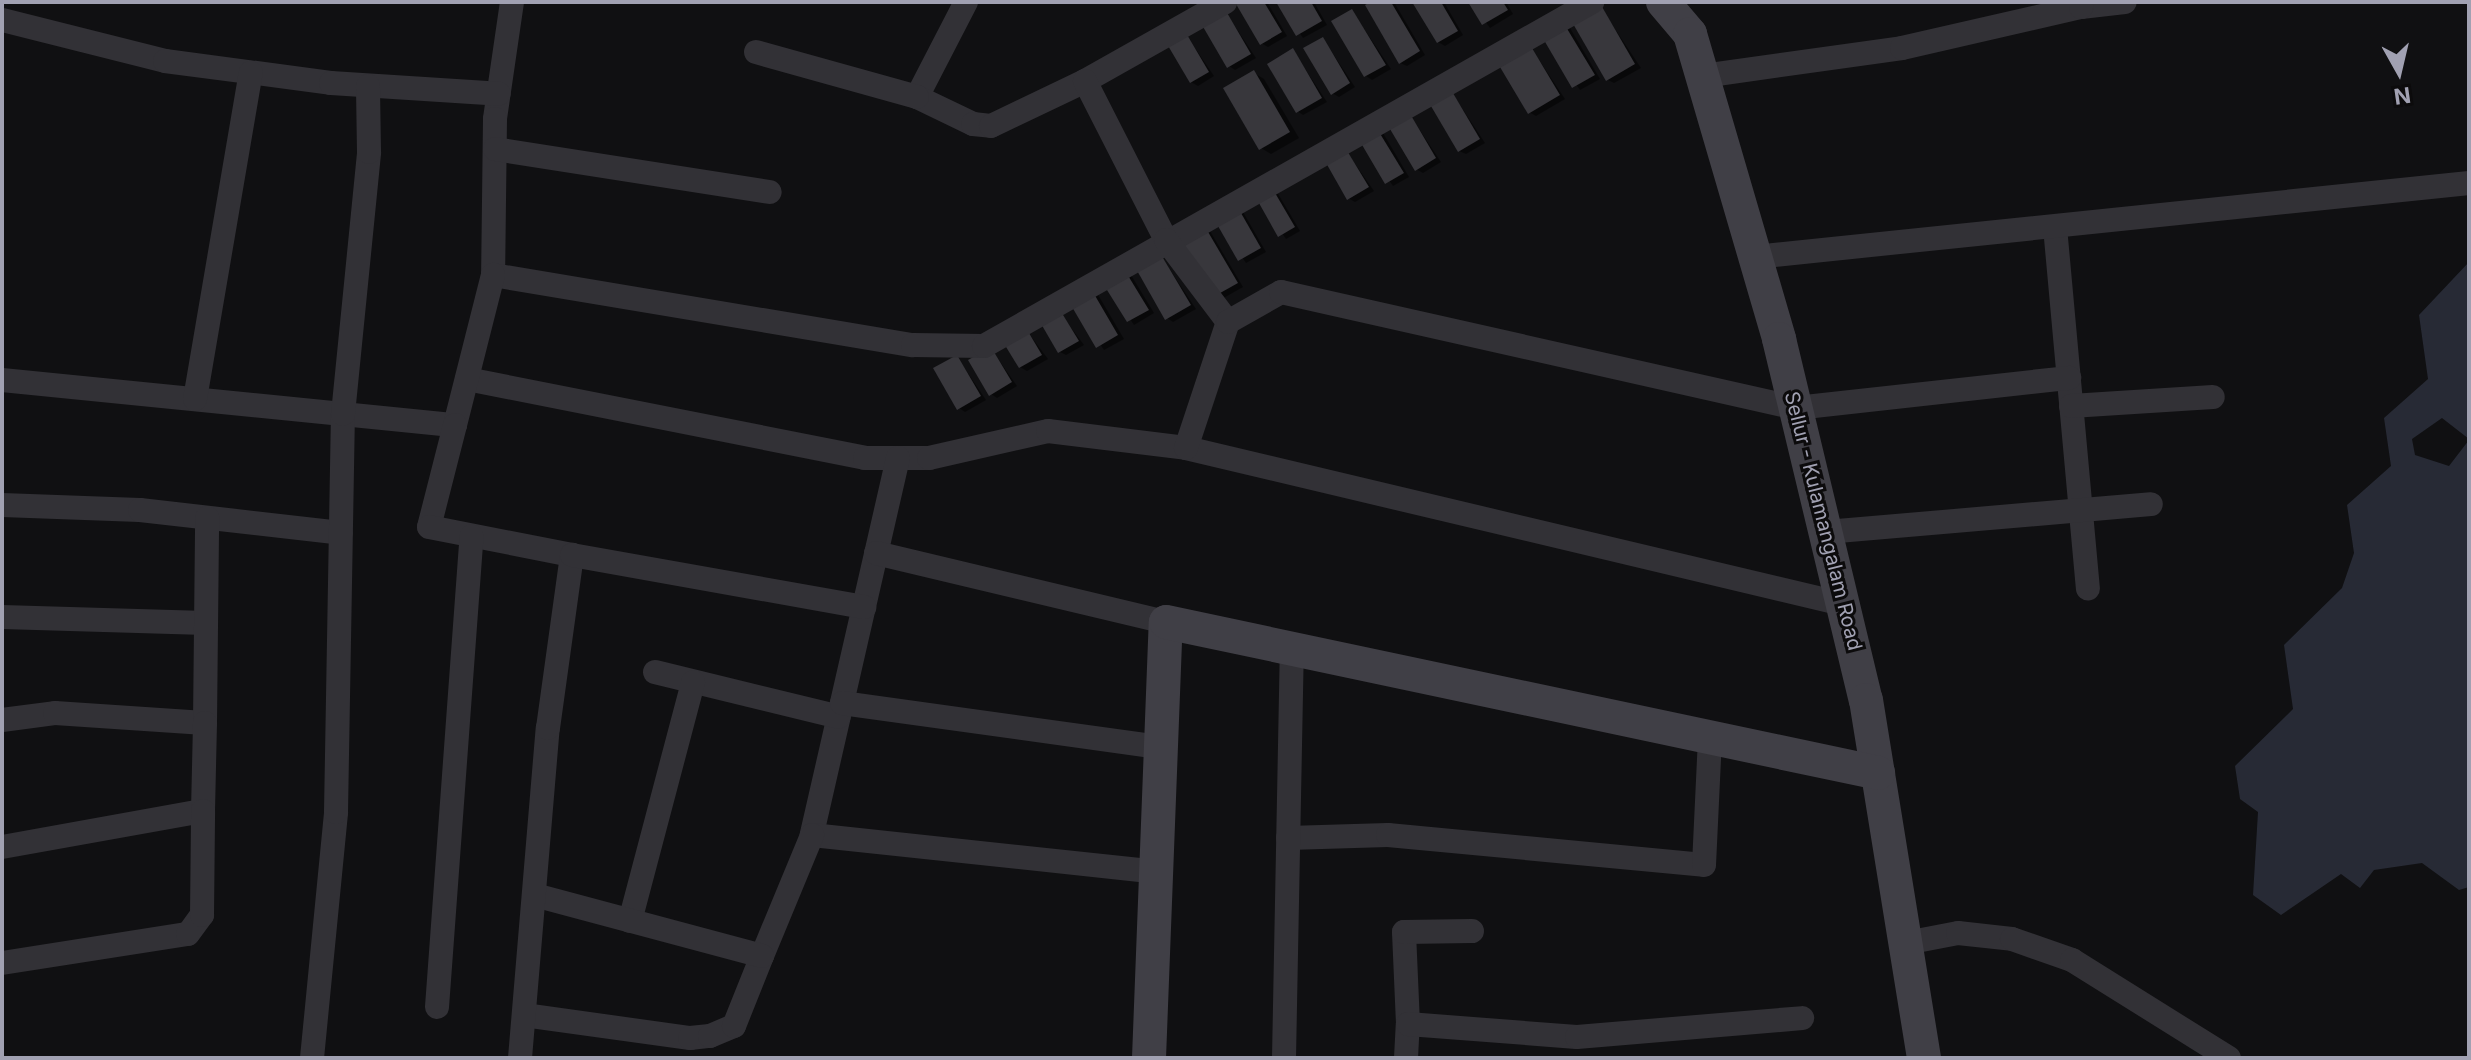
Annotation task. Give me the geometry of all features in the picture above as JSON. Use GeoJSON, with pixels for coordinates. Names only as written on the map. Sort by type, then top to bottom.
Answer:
{"type":"FeatureCollection","features":[{"type":"Feature","properties":{"kind":"street"},"geometry":{"type":"LineString","coordinates":[[512,2],[495,149],[493,275],[429,527],[864,607]]}},
{"type":"Feature","properties":{"kind":"street"},"geometry":{"type":"LineString","coordinates":[[917,97],[966,2]]}},
{"type":"Feature","properties":{"kind":"street"},"geometry":{"type":"LineString","coordinates":[[756,52],[917,97],[973,124],[991,126],[1085,81],[1225,2]]}},
{"type":"Feature","properties":{"kind":"street"},"geometry":{"type":"LineString","coordinates":[[493,275],[913,345],[984,346],[1166,240],[1592,2]]}},
{"type":"Feature","properties":{"kind":"street","name":"Sellur - Kulamangalam Road"},"geometry":{"type":"LineString","coordinates":[[1663,2],[1690,34],[1796,408],[1843,604],[1878,773],[1924,1058]]}},
{"type":"Feature","properties":{"kind":"street"},"geometry":{"type":"LineString","coordinates":[[1703,76],[1902,48],[2081,5],[2125,2]]}},
{"type":"Feature","properties":{"kind":"street"},"geometry":{"type":"LineString","coordinates":[[2,20],[165,61],[368,86],[499,94]]}},
{"type":"Feature","properties":{"kind":"street"},"geometry":{"type":"LineString","coordinates":[[195,399],[251,73]]}},
{"type":"Feature","properties":{"kind":"street"},"geometry":{"type":"LineString","coordinates":[[1085,81],[1166,240],[1228,322]]}},
{"type":"Feature","properties":{"kind":"street"},"geometry":{"type":"LineString","coordinates":[[312,1058],[336,812],[343,414],[369,152],[368,86]]}},
{"type":"Feature","properties":{"kind":"street"},"geometry":{"type":"LineString","coordinates":[[495,149],[770,192]]}},
{"type":"Feature","properties":{"kind":"street"},"geometry":{"type":"LineString","coordinates":[[1755,257],[2469,183]]}},
{"type":"Feature","properties":{"kind":"street"},"geometry":{"type":"LineString","coordinates":[[2055,227],[2088,588]]}},
{"type":"Feature","properties":{"kind":"street"},"geometry":{"type":"LineString","coordinates":[[1186,448],[1228,322],[1281,292],[1796,408],[2069,378]]}},
{"type":"Feature","properties":{"kind":"street"},"geometry":{"type":"LineString","coordinates":[[467,379],[865,458],[929,458],[1048,431],[1186,448],[1843,604]]}},
{"type":"Feature","properties":{"kind":"street"},"geometry":{"type":"LineString","coordinates":[[2,380],[455,425]]}},
{"type":"Feature","properties":{"kind":"street"},"geometry":{"type":"LineString","coordinates":[[2071,406],[2213,397]]}},
{"type":"Feature","properties":{"kind":"street"},"geometry":{"type":"LineString","coordinates":[[524,1015],[690,1038],[710,1036],[734,1026],[812,835],[898,458]]}},
{"type":"Feature","properties":{"kind":"street"},"geometry":{"type":"LineString","coordinates":[[1826,532],[2151,504]]}},
{"type":"Feature","properties":{"kind":"street"},"geometry":{"type":"LineString","coordinates":[[2,505],[207,518],[341,533]]}},
{"type":"Feature","properties":{"kind":"street"},"geometry":{"type":"LineString","coordinates":[[2,963],[188,934],[202,915],[207,518]]}},
{"type":"Feature","properties":{"kind":"street"},"geometry":{"type":"LineString","coordinates":[[437,1007],[472,536]]}},
{"type":"Feature","properties":{"kind":"street"},"geometry":{"type":"LineString","coordinates":[[876,553],[1166,622],[1878,773]]}},
{"type":"Feature","properties":{"kind":"street"},"geometry":{"type":"LineString","coordinates":[[520,1058],[548,728],[572,555]]}},
{"type":"Feature","properties":{"kind":"street"},"geometry":{"type":"LineString","coordinates":[[2,617],[206,623]]}},
{"type":"Feature","properties":{"kind":"street"},"geometry":{"type":"LineString","coordinates":[[1149,1058],[1166,622]]}},
{"type":"Feature","properties":{"kind":"street"},"geometry":{"type":"LineString","coordinates":[[1284,1058],[1292,649]]}},
{"type":"Feature","properties":{"kind":"street"},"geometry":{"type":"LineString","coordinates":[[655,672],[841,710],[1161,747]]}},
{"type":"Feature","properties":{"kind":"street"},"geometry":{"type":"LineString","coordinates":[[630,921],[693,682]]}},
{"type":"Feature","properties":{"kind":"street"},"geometry":{"type":"LineString","coordinates":[[2,720],[55,713],[205,723]]}},
{"type":"Feature","properties":{"kind":"street"},"geometry":{"type":"LineString","coordinates":[[1288,838],[1388,835],[1704,865],[1710,737]]}},
{"type":"Feature","properties":{"kind":"street"},"geometry":{"type":"LineString","coordinates":[[2,847],[203,811]]}},
{"type":"Feature","properties":{"kind":"street"},"geometry":{"type":"LineString","coordinates":[[812,835],[1156,872]]}},
{"type":"Feature","properties":{"kind":"street"},"geometry":{"type":"LineString","coordinates":[[534,895],[762,956]]}},
{"type":"Feature","properties":{"kind":"street"},"geometry":{"type":"LineString","coordinates":[[1406,1058],[1408,1024],[1404,932],[1472,931]]}},
{"type":"Feature","properties":{"kind":"street"},"geometry":{"type":"LineString","coordinates":[[1906,943],[1958,933],[2012,939],[2072,960],[2229,1058]]}},
{"type":"Feature","properties":{"kind":"street"},"geometry":{"type":"LineString","coordinates":[[1408,1024],[1577,1037],[1802,1018]]}},
{"type":"Feature","properties":{"kind":"shaded area"},"geometry":{"type":"Polygon","coordinates":[[[2469,262],[2469,439],[2442,418],[2412,439],[2415,455],[2449,466],[2469,440],[2469,887],[2459,890],[2422,863],[2374,870],[2360,888],[2341,874],[2281,915],[2253,895],[2258,812],[2240,799],[2235,766],[2293,709],[2284,645],[2342,588],[2354,553],[2347,505],[2391,466],[2384,418],[2428,379],[2419,315],[2469,262]]]}},
{"type":"Feature","properties":{"kind":"building"},"geometry":{"type":"Polygon","coordinates":[[[1264,2],[1282,32],[1260,45],[1236,4],[1264,2]]]}},
{"type":"Feature","properties":{"kind":"building"},"geometry":{"type":"Polygon","coordinates":[[[1276,2],[1311,2],[1322,21],[1296,36],[1276,2]]]}},
{"type":"Feature","properties":{"kind":"building"},"geometry":{"type":"Polygon","coordinates":[[[1370,2],[1391,2],[1420,51],[1399,64],[1365,5],[1370,2]]]}},
{"type":"Feature","properties":{"kind":"building"},"geometry":{"type":"Polygon","coordinates":[[[1412,2],[1441,2],[1458,31],[1437,43],[1412,2]]]}},
{"type":"Feature","properties":{"kind":"building"},"geometry":{"type":"Polygon","coordinates":[[[1468,2],[1503,2],[1508,10],[1482,25],[1468,2]]]}},
{"type":"Feature","properties":{"kind":"building"},"geometry":{"type":"Polygon","coordinates":[[[1601,5],[1635,64],[1606,81],[1572,22],[1601,5]]]}},
{"type":"Feature","properties":{"kind":"building"},"geometry":{"type":"Polygon","coordinates":[[[1352,9],[1386,65],[1364,77],[1331,21],[1352,9]]]}},
{"type":"Feature","properties":{"kind":"building"},"geometry":{"type":"Polygon","coordinates":[[[1226,11],[1251,54],[1227,68],[1202,25],[1226,11]]]}},
{"type":"Feature","properties":{"kind":"building"},"geometry":{"type":"Polygon","coordinates":[[[1563,22],[1595,75],[1572,88],[1541,35],[1563,22]]]}},
{"type":"Feature","properties":{"kind":"building"},"geometry":{"type":"Polygon","coordinates":[[[1186,33],[1209,72],[1190,83],[1167,44],[1186,33]]]}},
{"type":"Feature","properties":{"kind":"building"},"geometry":{"type":"Polygon","coordinates":[[[1323,37],[1350,83],[1331,95],[1303,48],[1323,37]]]}},
{"type":"Feature","properties":{"kind":"building"},"geometry":{"type":"Polygon","coordinates":[[[1529,43],[1560,95],[1528,114],[1497,62],[1529,43]]]}},
{"type":"Feature","properties":{"kind":"building"},"geometry":{"type":"Polygon","coordinates":[[[1293,48],[1322,98],[1296,113],[1267,64],[1293,48]]]}},
{"type":"Feature","properties":{"kind":"building"},"geometry":{"type":"Polygon","coordinates":[[[1254,70],[1290,132],[1259,150],[1223,88],[1254,70]]]}},
{"type":"Feature","properties":{"kind":"building"},"geometry":{"type":"Polygon","coordinates":[[[1450,88],[1480,139],[1458,152],[1428,101],[1450,88]]]}},
{"type":"Feature","properties":{"kind":"building"},"geometry":{"type":"Polygon","coordinates":[[[1409,112],[1436,158],[1415,171],[1387,124],[1409,112]]]}},
{"type":"Feature","properties":{"kind":"building"},"geometry":{"type":"Polygon","coordinates":[[[1376,127],[1404,173],[1385,184],[1358,138],[1376,127]]]}},
{"type":"Feature","properties":{"kind":"building"},"geometry":{"type":"Polygon","coordinates":[[[1346,149],[1369,187],[1347,200],[1325,161],[1346,149]]]}},
{"type":"Feature","properties":{"kind":"building"},"geometry":{"type":"Polygon","coordinates":[[[1271,186],[1295,227],[1278,237],[1255,196],[1271,186]]]}},
{"type":"Feature","properties":{"kind":"building"},"geometry":{"type":"Polygon","coordinates":[[[1237,206],[1261,248],[1238,261],[1214,219],[1237,206]]]}},
{"type":"Feature","properties":{"kind":"building"},"geometry":{"type":"Polygon","coordinates":[[[1204,225],[1238,283],[1213,297],[1179,240],[1204,225]]]}},
{"type":"Feature","properties":{"kind":"building"},"geometry":{"type":"Polygon","coordinates":[[[1160,253],[1191,305],[1165,320],[1135,267],[1160,253]]]}},
{"type":"Feature","properties":{"kind":"building"},"geometry":{"type":"Polygon","coordinates":[[[1124,269],[1149,310],[1127,322],[1102,282],[1124,269]]]}},
{"type":"Feature","properties":{"kind":"building"},"geometry":{"type":"Polygon","coordinates":[[[1090,287],[1118,335],[1096,348],[1068,300],[1090,287]]]}},
{"type":"Feature","properties":{"kind":"building"},"geometry":{"type":"Polygon","coordinates":[[[1060,310],[1079,341],[1058,353],[1040,322],[1060,310]]]}},
{"type":"Feature","properties":{"kind":"building"},"geometry":{"type":"Polygon","coordinates":[[[1026,328],[1042,355],[1019,368],[1003,342],[1026,328]]]}},
{"type":"Feature","properties":{"kind":"building"},"geometry":{"type":"Polygon","coordinates":[[[991,347],[1012,382],[989,396],[968,360],[991,347]]]}},
{"type":"Feature","properties":{"kind":"building"},"geometry":{"type":"Polygon","coordinates":[[[957,355],[981,396],[957,410],[933,368],[957,355]]]}}]}
